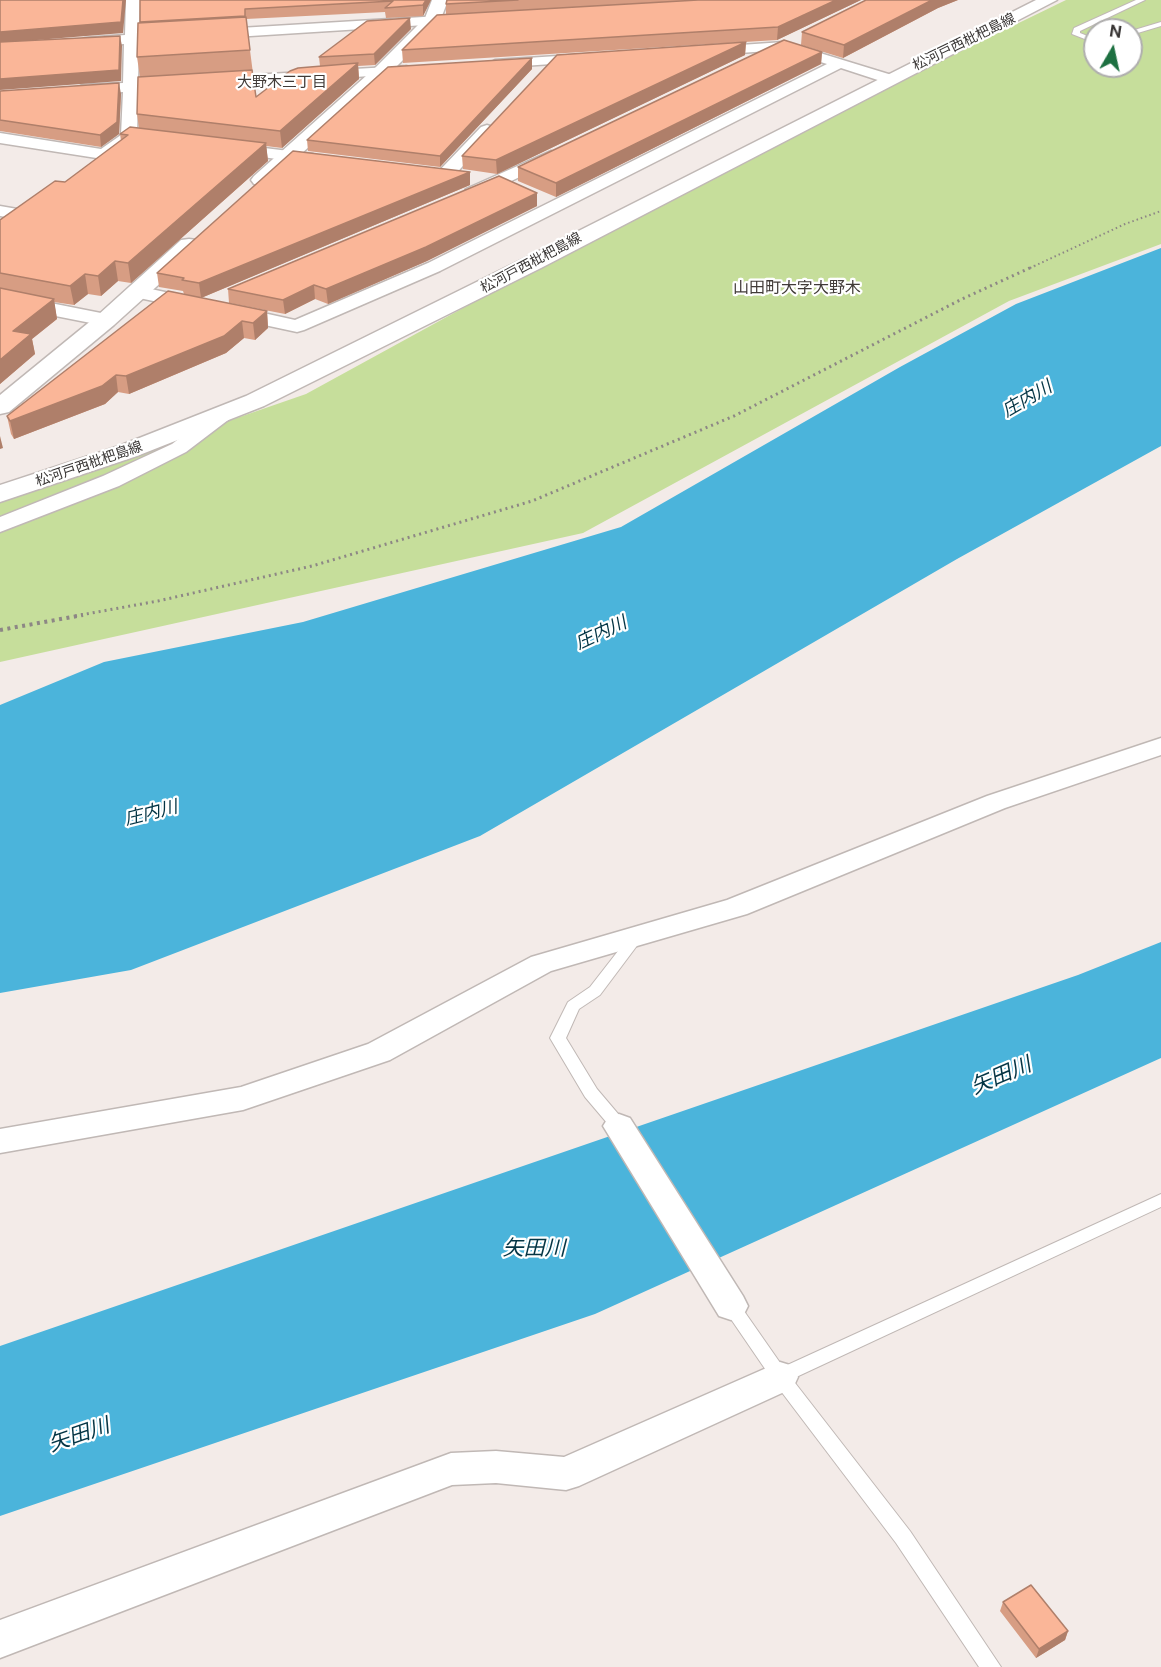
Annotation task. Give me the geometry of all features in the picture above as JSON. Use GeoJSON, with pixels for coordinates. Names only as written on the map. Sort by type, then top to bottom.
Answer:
{"type":"FeatureCollection","features":[{"type":"Feature","properties":{"kind":"main road","name":"松河戸西枇杷島線"},"geometry":{"type":"LineString","coordinates":[[0,494],[128,451],[255,401],[533,264],[890,79],[1049,0]]}},
{"type":"Feature","properties":{"kind":"main road"},"geometry":{"type":"LineString","coordinates":[[243,196],[382,72],[437,10]]}},
{"type":"Feature","properties":{"kind":"main road"},"geometry":{"type":"LineString","coordinates":[[0,408],[106,320],[208,228]]}},
{"type":"Feature","properties":{"kind":"street"},"geometry":{"type":"LineString","coordinates":[[85,168],[103,154],[135,138],[130,87],[133,0]]}},
{"type":"Feature","properties":{"kind":"street"},"geometry":{"type":"LineString","coordinates":[[74,38],[437,10],[468,14]]}},
{"type":"Feature","properties":{"kind":"street"},"geometry":{"type":"LineString","coordinates":[[742,66],[805,36]]}},
{"type":"Feature","properties":{"kind":"street"},"geometry":{"type":"LineString","coordinates":[[691,52],[784,46],[890,79]]}},
{"type":"Feature","properties":{"kind":"street"},"geometry":{"type":"LineString","coordinates":[[483,65],[609,57]]}},
{"type":"Feature","properties":{"kind":"street"},"geometry":{"type":"LineString","coordinates":[[535,78],[551,61]]}},
{"type":"Feature","properties":{"kind":"street"},"geometry":{"type":"LineString","coordinates":[[137,292],[208,303],[297,326],[434,267],[840,63]]}},
{"type":"Feature","properties":{"kind":"street"},"geometry":{"type":"LineString","coordinates":[[72,91],[427,69]]}},
{"type":"Feature","properties":{"kind":"street"},"geometry":{"type":"LineString","coordinates":[[445,175],[494,122]]}},
{"type":"Feature","properties":{"kind":"street"},"geometry":{"type":"LineString","coordinates":[[0,138],[103,154]]}},
{"type":"Feature","properties":{"kind":"street"},"geometry":{"type":"LineString","coordinates":[[220,148],[333,162]]}},
{"type":"Feature","properties":{"kind":"street"},"geometry":{"type":"LineString","coordinates":[[455,200],[562,151]]}},
{"type":"Feature","properties":{"kind":"street"},"geometry":{"type":"LineString","coordinates":[[423,172],[499,181],[518,189]]}},
{"type":"Feature","properties":{"kind":"street"},"geometry":{"type":"LineString","coordinates":[[538,198],[557,206]]}},
{"type":"Feature","properties":{"kind":"street"},"geometry":{"type":"LineString","coordinates":[[4,218],[27,211]]}},
{"type":"Feature","properties":{"kind":"street"},"geometry":{"type":"LineString","coordinates":[[0,299],[106,320]]}},
{"type":"Feature","properties":{"kind":"street"},"geometry":{"type":"LineString","coordinates":[[0,525],[111,481],[178,448],[225,413]]}},
{"type":"Feature","properties":{"kind":"street"},"geometry":{"type":"LineString","coordinates":[[0,1140],[243,1098],[379,1052],[541,964],[737,907],[996,802],[1161,746]]}},
{"type":"Feature","properties":{"kind":"street"},"geometry":{"type":"LineString","coordinates":[[619,1126],[731,1306]]}},
{"type":"Feature","properties":{"kind":"street"},"geometry":{"type":"LineString","coordinates":[[0,1639],[451,1469],[496,1467],[566,1474],[780,1377]]}},
{"type":"Feature","properties":{"kind":"lane"},"geometry":{"type":"LineString","coordinates":[[1103,18],[1142,0]]}},
{"type":"Feature","properties":{"kind":"lane"},"geometry":{"type":"LineString","coordinates":[[1143,30],[1161,24]]}},
{"type":"Feature","properties":{"kind":"lane"},"geometry":{"type":"LineString","coordinates":[[1083,27],[1077,30],[1076,34],[1083,37]]}},
{"type":"Feature","properties":{"kind":"lane"},"geometry":{"type":"LineString","coordinates":[[1152,27],[1161,30]]}},
{"type":"Feature","properties":{"kind":"lane"},"geometry":{"type":"LineString","coordinates":[[619,1126],[591,1093],[558,1038],[573,1006],[595,991],[637,936]]}},
{"type":"Feature","properties":{"kind":"lane"},"geometry":{"type":"LineString","coordinates":[[780,1377],[1161,1200]]}},
{"type":"Feature","properties":{"kind":"lane"},"geometry":{"type":"LineString","coordinates":[[731,1306],[780,1377],[903,1537],[991,1667]]}},
{"type":"Feature","properties":{"kind":"path"},"geometry":{"type":"LineString","coordinates":[[0,630],[158,601],[312,566],[532,501],[734,416],[962,299],[1125,224],[1161,211]]}},
{"type":"Feature","properties":{"kind":"green space"},"geometry":{"type":"Polygon","coordinates":[[[1066,0],[1161,0],[1161,244],[1009,301],[583,533],[0,662],[0,500],[306,394],[704,176],[1066,0]]]}},
{"type":"Feature","properties":{"kind":"water","name":"庄内川"},"geometry":{"type":"Polygon","coordinates":[[[1161,248],[1161,446],[957,559],[480,836],[131,970],[0,993],[0,705],[104,662],[303,622],[621,527],[900,367],[1016,304],[1161,248]]]}},
{"type":"Feature","properties":{"kind":"water","name":"矢田川"},"geometry":{"type":"Polygon","coordinates":[[[1161,942],[1161,1058],[595,1314],[0,1516],[0,1346],[1078,975],[1161,942]]]}},
{"type":"Feature","properties":{"kind":"building"},"geometry":{"type":"Polygon","coordinates":[[[0,0],[123,0],[121,22],[0,32],[0,0]]]}},
{"type":"Feature","properties":{"kind":"building"},"geometry":{"type":"Polygon","coordinates":[[[140,0],[426,0],[423,5],[385,8],[393,1],[245,9],[245,16],[140,22],[140,0]]]}},
{"type":"Feature","properties":{"kind":"building"},"geometry":{"type":"Polygon","coordinates":[[[447,0],[518,0],[446,4],[447,0]]]}},
{"type":"Feature","properties":{"kind":"building"},"geometry":{"type":"Polygon","coordinates":[[[698,0],[836,0],[778,27],[402,50],[437,15],[698,0]]]}},
{"type":"Feature","properties":{"kind":"building"},"geometry":{"type":"Polygon","coordinates":[[[866,0],[932,0],[844,45],[802,32],[866,0]]]}},
{"type":"Feature","properties":{"kind":"building"},"geometry":{"type":"Polygon","coordinates":[[[246,17],[250,50],[137,57],[138,23],[246,17]]]}},
{"type":"Feature","properties":{"kind":"building"},"geometry":{"type":"Polygon","coordinates":[[[410,18],[374,54],[319,57],[367,21],[410,18]]]}},
{"type":"Feature","properties":{"kind":"building"},"geometry":{"type":"Polygon","coordinates":[[[120,36],[119,70],[0,79],[0,42],[120,36]]]}},
{"type":"Feature","properties":{"kind":"building"},"geometry":{"type":"Polygon","coordinates":[[[784,40],[822,52],[556,183],[518,167],[784,40]]]}},
{"type":"Feature","properties":{"kind":"building"},"geometry":{"type":"Polygon","coordinates":[[[746,42],[496,160],[462,156],[557,55],[746,42]]]}},
{"type":"Feature","properties":{"kind":"building"},"geometry":{"type":"Polygon","coordinates":[[[532,58],[440,156],[307,140],[388,67],[532,58]]]}},
{"type":"Feature","properties":{"kind":"building"},"geometry":{"type":"Polygon","coordinates":[[[358,63],[280,131],[137,114],[138,77],[252,70],[256,97],[290,71],[298,68],[358,63]]]}},
{"type":"Feature","properties":{"kind":"building"},"geometry":{"type":"Polygon","coordinates":[[[119,83],[117,122],[100,135],[0,120],[0,91],[119,83]]]}},
{"type":"Feature","properties":{"kind":"building"},"geometry":{"type":"Polygon","coordinates":[[[130,127],[266,143],[128,263],[115,261],[98,276],[85,274],[70,286],[0,273],[0,220],[55,181],[65,182],[128,135],[120,134],[130,127]]]}},
{"type":"Feature","properties":{"kind":"building"},"geometry":{"type":"Polygon","coordinates":[[[293,151],[470,172],[199,283],[157,273],[293,151]]]}},
{"type":"Feature","properties":{"kind":"building"},"geometry":{"type":"Polygon","coordinates":[[[499,176],[537,193],[426,247],[326,289],[314,285],[283,300],[228,289],[499,176]]]}},
{"type":"Feature","properties":{"kind":"building"},"geometry":{"type":"Polygon","coordinates":[[[0,288],[54,299],[13,331],[31,334],[0,360],[0,288]]]}},
{"type":"Feature","properties":{"kind":"building"},"geometry":{"type":"Polygon","coordinates":[[[168,291],[267,311],[253,323],[242,321],[224,336],[126,376],[116,375],[102,386],[10,421],[7,416],[168,291]]]}},
{"type":"Feature","properties":{"kind":"building"},"geometry":{"type":"Polygon","coordinates":[[[1031,1585],[1068,1631],[1039,1649],[1003,1602],[1031,1585]]]}},
{"type":"Feature","properties":{"kind":"district","name":"大野木三丁目"},"geometry":{"type":"Point","coordinates":[282,82]}},
{"type":"Feature","properties":{"kind":"district","name":"山田町大字大野木"},"geometry":{"type":"Point","coordinates":[797,288]}}]}
